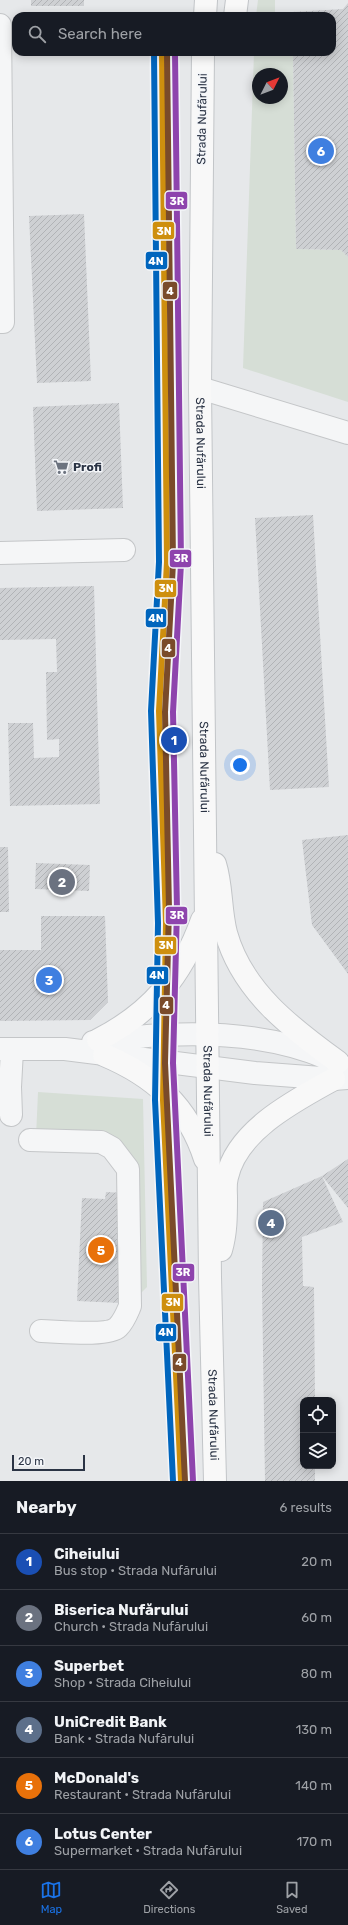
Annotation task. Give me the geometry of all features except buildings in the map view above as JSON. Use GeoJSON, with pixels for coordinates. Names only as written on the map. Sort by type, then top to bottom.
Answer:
{"type":"FeatureCollection","features":[{"type":"Feature","properties":{"kind":"main road"},"geometry":{"type":"LineString","coordinates":[[205,12],[206,0]]}},
{"type":"Feature","properties":{"kind":"main road"},"geometry":{"type":"LineString","coordinates":[[236,12],[237,0]]}},
{"type":"Feature","properties":{"kind":"main road","name":"Strada Nufărului"},"geometry":{"type":"LineString","coordinates":[[203,56],[200,388],[210,1277],[215,1481]]}},
{"type":"Feature","properties":{"kind":"main road"},"geometry":{"type":"LineString","coordinates":[[202,83],[217,56]]}},
{"type":"Feature","properties":{"kind":"main road"},"geometry":{"type":"LineString","coordinates":[[206,849],[215,862],[220,879],[226,932],[235,958],[246,978],[257,993],[276,1013],[342,1071],[272,1116],[244,1144],[233,1161],[226,1178],[223,1241],[210,1277]]}},
{"type":"Feature","properties":{"kind":"main road"},"geometry":{"type":"LineString","coordinates":[[205,912],[186,958],[165,990],[101,1048],[164,1091],[174,1102],[186,1116],[196,1135],[210,1174]]}},
{"type":"Feature","properties":{"kind":"street"},"geometry":{"type":"LineString","coordinates":[[0,24],[3,322],[0,322]]}},
{"type":"Feature","properties":{"kind":"street"},"geometry":{"type":"LineString","coordinates":[[200,388],[348,433]]}},
{"type":"Feature","properties":{"kind":"street"},"geometry":{"type":"LineString","coordinates":[[0,553],[124,550]]}},
{"type":"Feature","properties":{"kind":"street"},"geometry":{"type":"LineString","coordinates":[[11,1115],[6,1049],[101,1048],[164,1035],[208,1035],[281,1042],[306,1049],[342,1071]]}},
{"type":"Feature","properties":{"kind":"street"},"geometry":{"type":"LineString","coordinates":[[101,1048],[208,1067],[263,1073],[342,1071]]}},
{"type":"Feature","properties":{"kind":"street"},"geometry":{"type":"LineString","coordinates":[[30,1140],[101,1142],[112,1148],[128,1169],[130,1306],[126,1317],[117,1328],[105,1332],[41,1331]]}},
{"type":"Feature","properties":{"kind":"shaded area"},"geometry":{"type":"Polygon","coordinates":[[[258,0],[275,0],[275,12],[256,12],[258,0]]]}},
{"type":"Feature","properties":{"kind":"shaded area"},"geometry":{"type":"Polygon","coordinates":[[[254,56],[293,56],[296,249],[341,250],[348,257],[348,402],[243,368],[252,104],[288,104],[288,68],[253,68],[254,56]]]}},
{"type":"Feature","properties":{"kind":"shaded area"},"geometry":{"type":"Polygon","coordinates":[[[38,1092],[143,1099],[147,1287],[134,1300],[125,1149],[36,1137],[38,1092]]]}},
{"type":"Feature","properties":{"kind":"transit line","name":"4N"},"geometry":{"type":"LineString","coordinates":[[154,56],[159,562],[151,711],[158,923],[155,1100],[173,1481]]}},
{"type":"Feature","properties":{"kind":"transit line","name":"3N"},"geometry":{"type":"LineString","coordinates":[[162,56],[167,562],[159,711],[166,923],[163,1100],[181,1481]]}},
{"type":"Feature","properties":{"kind":"transit line","name":"4"},"geometry":{"type":"LineString","coordinates":[[167,56],[173,563],[165,712],[169,909],[165,1063],[185,1481]]}},
{"type":"Feature","properties":{"kind":"transit line","name":"3R"},"geometry":{"type":"LineString","coordinates":[[175,56],[181,563],[173,712],[177,909],[173,1063],[193,1481]]}},
{"type":"Feature","properties":{"kind":"place","name":"Lotus Center"},"geometry":{"type":"Point","coordinates":[321,151]}},
{"type":"Feature","properties":{"kind":"place","name":"Profi"},"geometry":{"type":"Point","coordinates":[61,467]}},
{"type":"Feature","properties":{"kind":"place","name":"Ciheiului"},"geometry":{"type":"Point","coordinates":[174,740]}},
{"type":"Feature","properties":{"kind":"place","name":"Biserica Nufărului"},"geometry":{"type":"Point","coordinates":[62,882]}},
{"type":"Feature","properties":{"kind":"place","name":"Superbet"},"geometry":{"type":"Point","coordinates":[49,980]}},
{"type":"Feature","properties":{"kind":"place","name":"UniCredit Bank"},"geometry":{"type":"Point","coordinates":[271,1223]}},
{"type":"Feature","properties":{"kind":"place","name":"McDonald's"},"geometry":{"type":"Point","coordinates":[101,1250]}}]}
